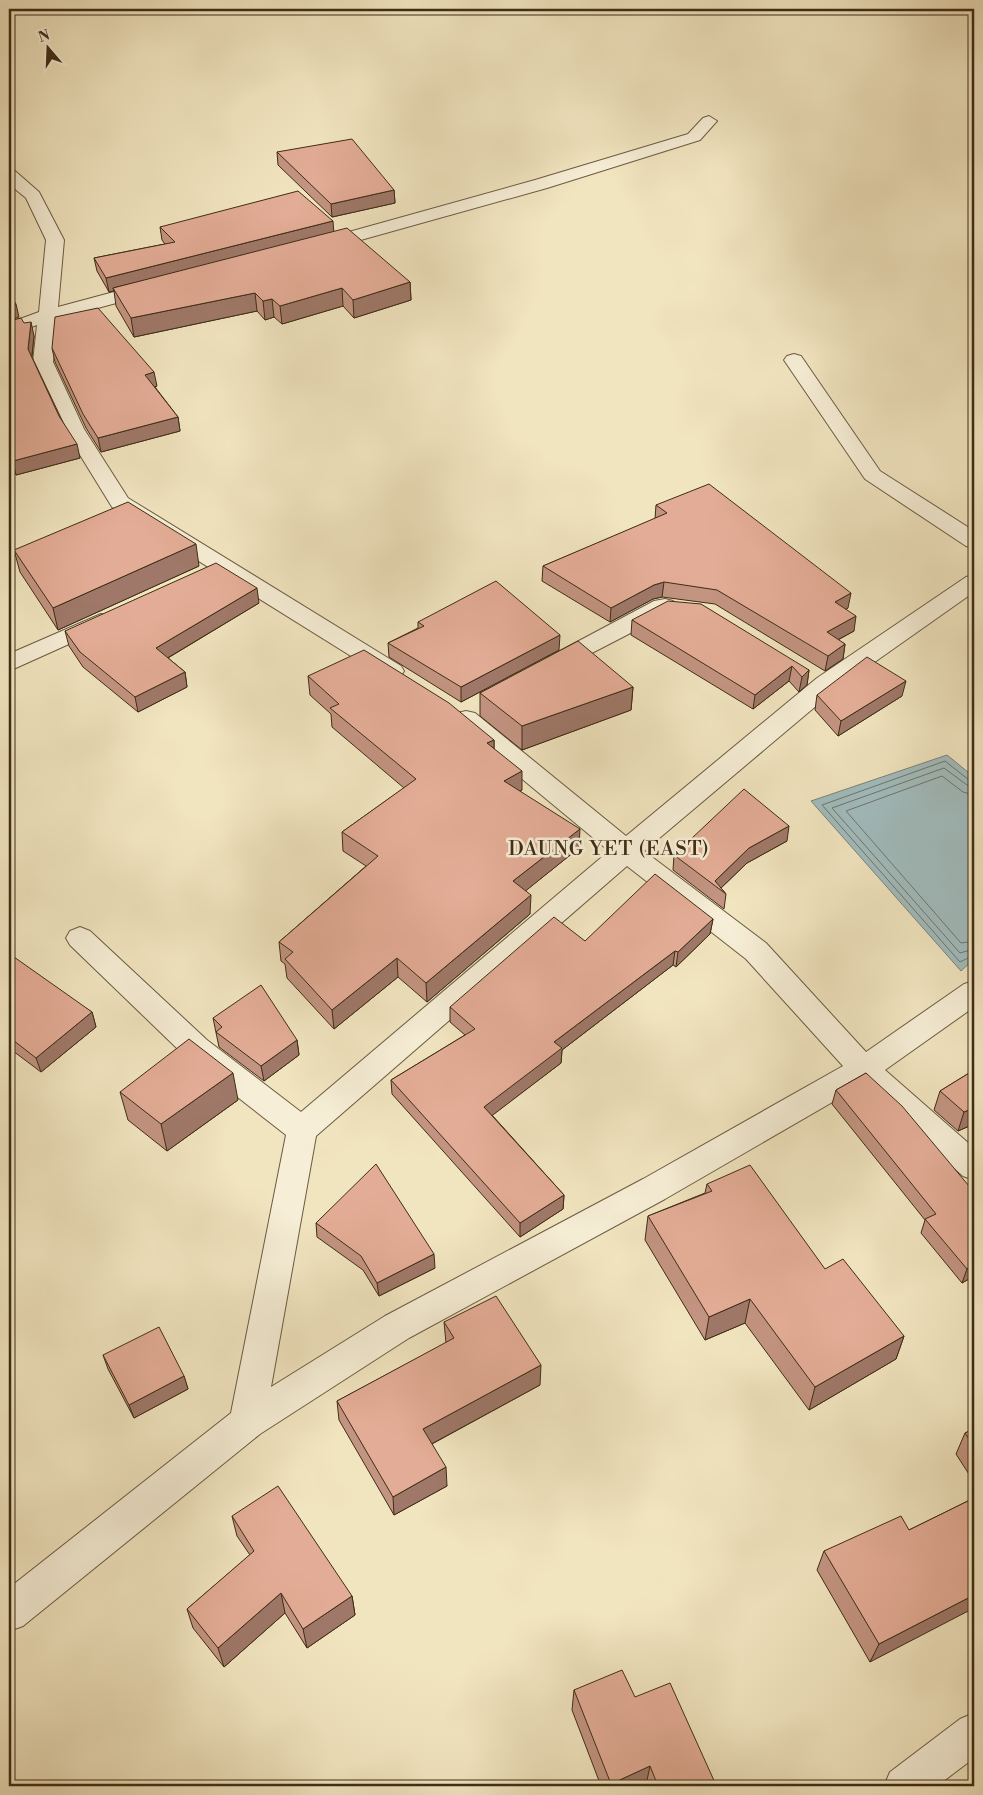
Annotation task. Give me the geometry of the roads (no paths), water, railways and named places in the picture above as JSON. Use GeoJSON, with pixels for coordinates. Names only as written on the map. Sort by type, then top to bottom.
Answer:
{"type":"FeatureCollection","features":[{"type":"Feature","properties":{"kind":"street"},"geometry":{"type":"LineString","coordinates":[[306,250],[370,233],[694,137],[709,121]]}},
{"type":"Feature","properties":{"kind":"street"},"geometry":{"type":"LineString","coordinates":[[9,175],[33,196],[55,240],[46,316],[43,362],[74,429],[120,502],[410,683]]}},
{"type":"Feature","properties":{"kind":"street"},"geometry":{"type":"LineString","coordinates":[[9,329],[46,316],[167,284]]}},
{"type":"Feature","properties":{"kind":"street"},"geometry":{"type":"LineString","coordinates":[[794,360],[872,475],[974,541]]}},
{"type":"Feature","properties":{"kind":"street"},"geometry":{"type":"LineString","coordinates":[[196,577],[223,565]]}},
{"type":"Feature","properties":{"kind":"street"},"geometry":{"type":"LineString","coordinates":[[247,1422],[302,1130],[626,851],[814,677],[974,582]]}},
{"type":"Feature","properties":{"kind":"street"},"geometry":{"type":"LineString","coordinates":[[531,677],[662,606],[688,609]]}},
{"type":"Feature","properties":{"kind":"street"},"geometry":{"type":"LineString","coordinates":[[9,663],[125,610]]}},
{"type":"Feature","properties":{"kind":"street"},"geometry":{"type":"LineString","coordinates":[[463,710],[626,851],[756,950],[864,1069],[974,1167]]}},
{"type":"Feature","properties":{"kind":"street"},"geometry":{"type":"LineString","coordinates":[[80,938],[196,1048],[302,1130]]}},
{"type":"Feature","properties":{"kind":"street"},"geometry":{"type":"LineString","coordinates":[[9,1612],[247,1422],[397,1327],[654,1189],[864,1069],[974,992]]}},
{"type":"Feature","properties":{"kind":"street"},"geometry":{"type":"LineString","coordinates":[[904,1786],[974,1733]]}},
{"type":"Feature","properties":{"kind":"water"},"geometry":{"type":"Polygon","coordinates":[[[947,755],[974,777],[974,959],[961,971],[811,801],[947,755]]]}},
{"type":"Feature","properties":{"kind":"district","name":"DAUNG YET (EAST)"},"geometry":{"type":"Point","coordinates":[609,849]}}]}
